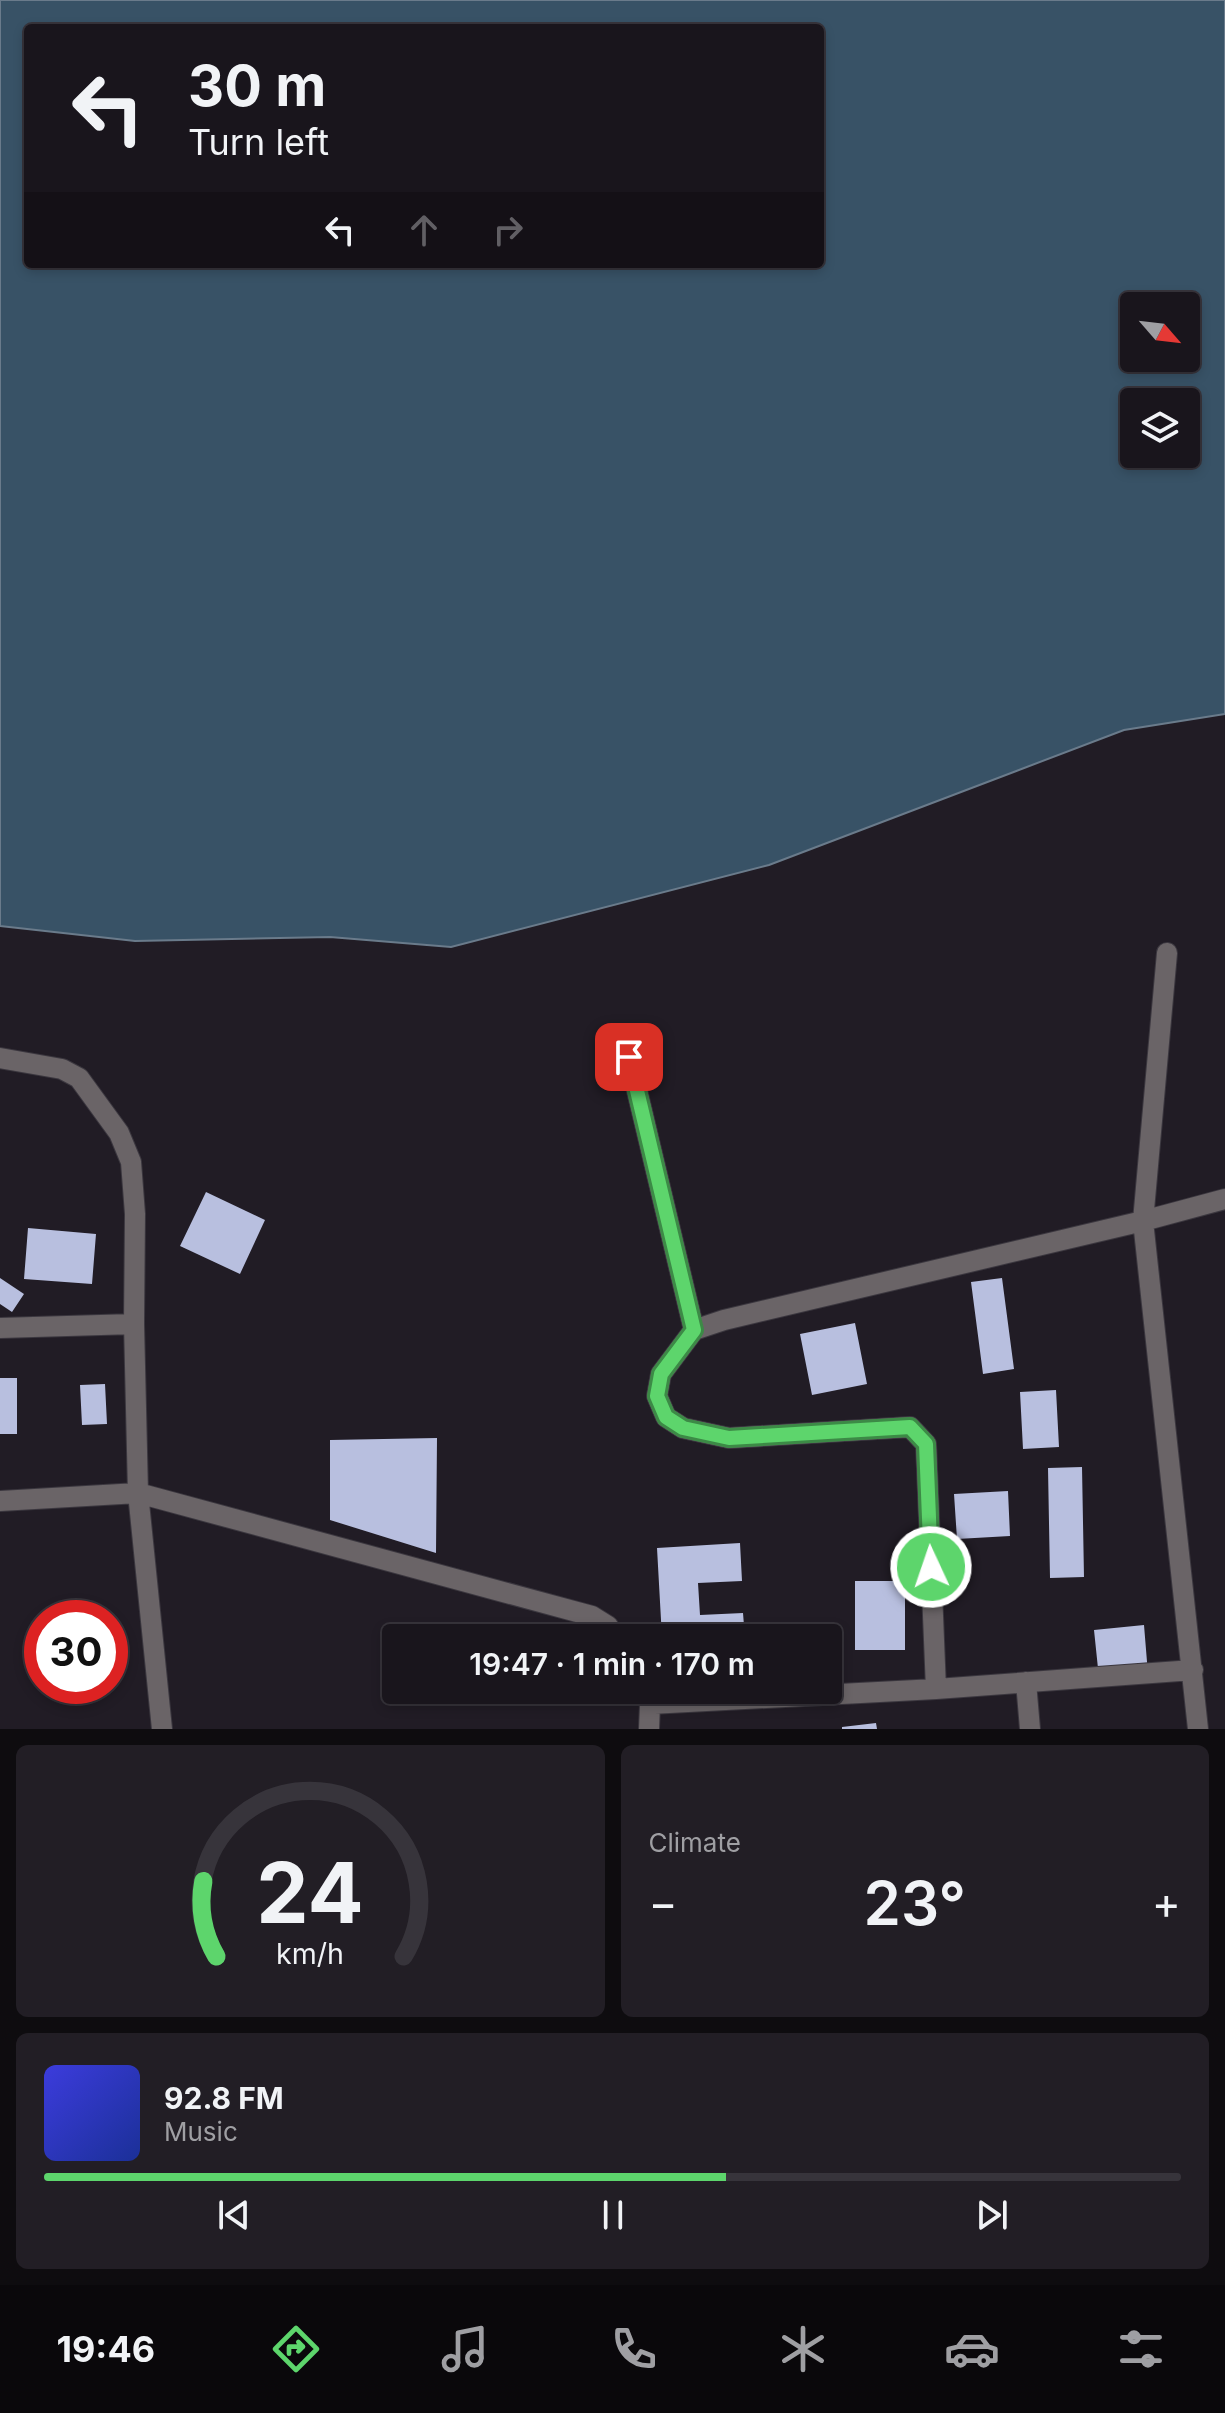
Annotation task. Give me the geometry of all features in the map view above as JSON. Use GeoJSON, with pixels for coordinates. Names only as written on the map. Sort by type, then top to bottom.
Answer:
{"type":"FeatureCollection","features":[{"type":"Feature","properties":{"kind":"street"},"geometry":{"type":"LineString","coordinates":[[1167,953],[1143,1221],[1198,1729]]}},
{"type":"Feature","properties":{"kind":"street"},"geometry":{"type":"LineString","coordinates":[[629,1057],[694,1330]]}},
{"type":"Feature","properties":{"kind":"street"},"geometry":{"type":"LineString","coordinates":[[0,1058],[62,1069],[79,1078],[119,1133],[131,1162],[135,1214],[138,1493],[162,1729]]}},
{"type":"Feature","properties":{"kind":"street"},"geometry":{"type":"LineString","coordinates":[[936,1689],[926,1444],[910,1427],[729,1438],[683,1428],[666,1417],[657,1396],[661,1374],[694,1330],[724,1320],[1225,1199]]}},
{"type":"Feature","properties":{"kind":"street"},"geometry":{"type":"LineString","coordinates":[[0,1328],[134,1324]]}},
{"type":"Feature","properties":{"kind":"street"},"geometry":{"type":"LineString","coordinates":[[0,1501],[138,1493],[592,1616],[605,1624]]}},
{"type":"Feature","properties":{"kind":"street"},"geometry":{"type":"LineString","coordinates":[[842,1692],[936,1689],[1193,1670]]}},
{"type":"Feature","properties":{"kind":"street"},"geometry":{"type":"LineString","coordinates":[[1026,1682],[1030,1729]]}},
{"type":"Feature","properties":{"kind":"street"},"geometry":{"type":"LineString","coordinates":[[647,1704],[649,1729]]}},
{"type":"Feature","properties":{"kind":"water"},"geometry":{"type":"Polygon","coordinates":[[[0,0],[1225,0],[1225,714],[1124,730],[769,865],[451,947],[330,937],[135,941],[0,926],[0,0]]]}},
{"type":"Feature","properties":{"kind":"building"},"geometry":{"type":"Polygon","coordinates":[[[206,1192],[265,1220],[240,1274],[180,1246],[206,1192]]]}},
{"type":"Feature","properties":{"kind":"building"},"geometry":{"type":"Polygon","coordinates":[[[28,1228],[96,1234],[92,1284],[24,1279],[28,1228]]]}},
{"type":"Feature","properties":{"kind":"building"},"geometry":{"type":"Polygon","coordinates":[[[0,1278],[24,1294],[12,1312],[0,1304],[0,1278]]]}},
{"type":"Feature","properties":{"kind":"building"},"geometry":{"type":"Polygon","coordinates":[[[1002,1278],[1014,1369],[983,1374],[971,1282],[1002,1278]]]}},
{"type":"Feature","properties":{"kind":"building"},"geometry":{"type":"Polygon","coordinates":[[[855,1323],[867,1384],[812,1395],[800,1334],[855,1323]]]}},
{"type":"Feature","properties":{"kind":"building"},"geometry":{"type":"Polygon","coordinates":[[[0,1378],[17,1378],[17,1434],[0,1434],[0,1378]]]}},
{"type":"Feature","properties":{"kind":"building"},"geometry":{"type":"Polygon","coordinates":[[[105,1384],[107,1424],[82,1425],[80,1385],[105,1384]]]}},
{"type":"Feature","properties":{"kind":"building"},"geometry":{"type":"Polygon","coordinates":[[[1056,1390],[1059,1447],[1023,1449],[1020,1392],[1056,1390]]]}},
{"type":"Feature","properties":{"kind":"building"},"geometry":{"type":"Polygon","coordinates":[[[437,1438],[436,1553],[330,1520],[330,1440],[437,1438]]]}},
{"type":"Feature","properties":{"kind":"building"},"geometry":{"type":"Polygon","coordinates":[[[1082,1467],[1084,1577],[1050,1578],[1048,1468],[1082,1467]]]}},
{"type":"Feature","properties":{"kind":"building"},"geometry":{"type":"Polygon","coordinates":[[[1008,1491],[1010,1536],[957,1539],[954,1494],[1008,1491]]]}},
{"type":"Feature","properties":{"kind":"building"},"geometry":{"type":"Polygon","coordinates":[[[740,1543],[742,1581],[698,1583],[700,1615],[743,1613],[744,1624],[661,1624],[657,1548],[740,1543]]]}},
{"type":"Feature","properties":{"kind":"building"},"geometry":{"type":"Polygon","coordinates":[[[855,1581],[905,1581],[905,1650],[855,1650],[855,1581]]]}},
{"type":"Feature","properties":{"kind":"building"},"geometry":{"type":"Polygon","coordinates":[[[1144,1625],[1148,1674],[1099,1678],[1094,1630],[1144,1625]]]}},
{"type":"Feature","properties":{"kind":"building"},"geometry":{"type":"Polygon","coordinates":[[[876,1723],[877,1729],[842,1729],[842,1727],[876,1723]]]}},
{"type":"Feature","properties":{"kind":"route"},"geometry":{"type":"LineString","coordinates":[[629,1057],[694,1330],[661,1374],[657,1396],[666,1417],[683,1428],[729,1438],[910,1427],[926,1444],[931,1567]]}}]}
